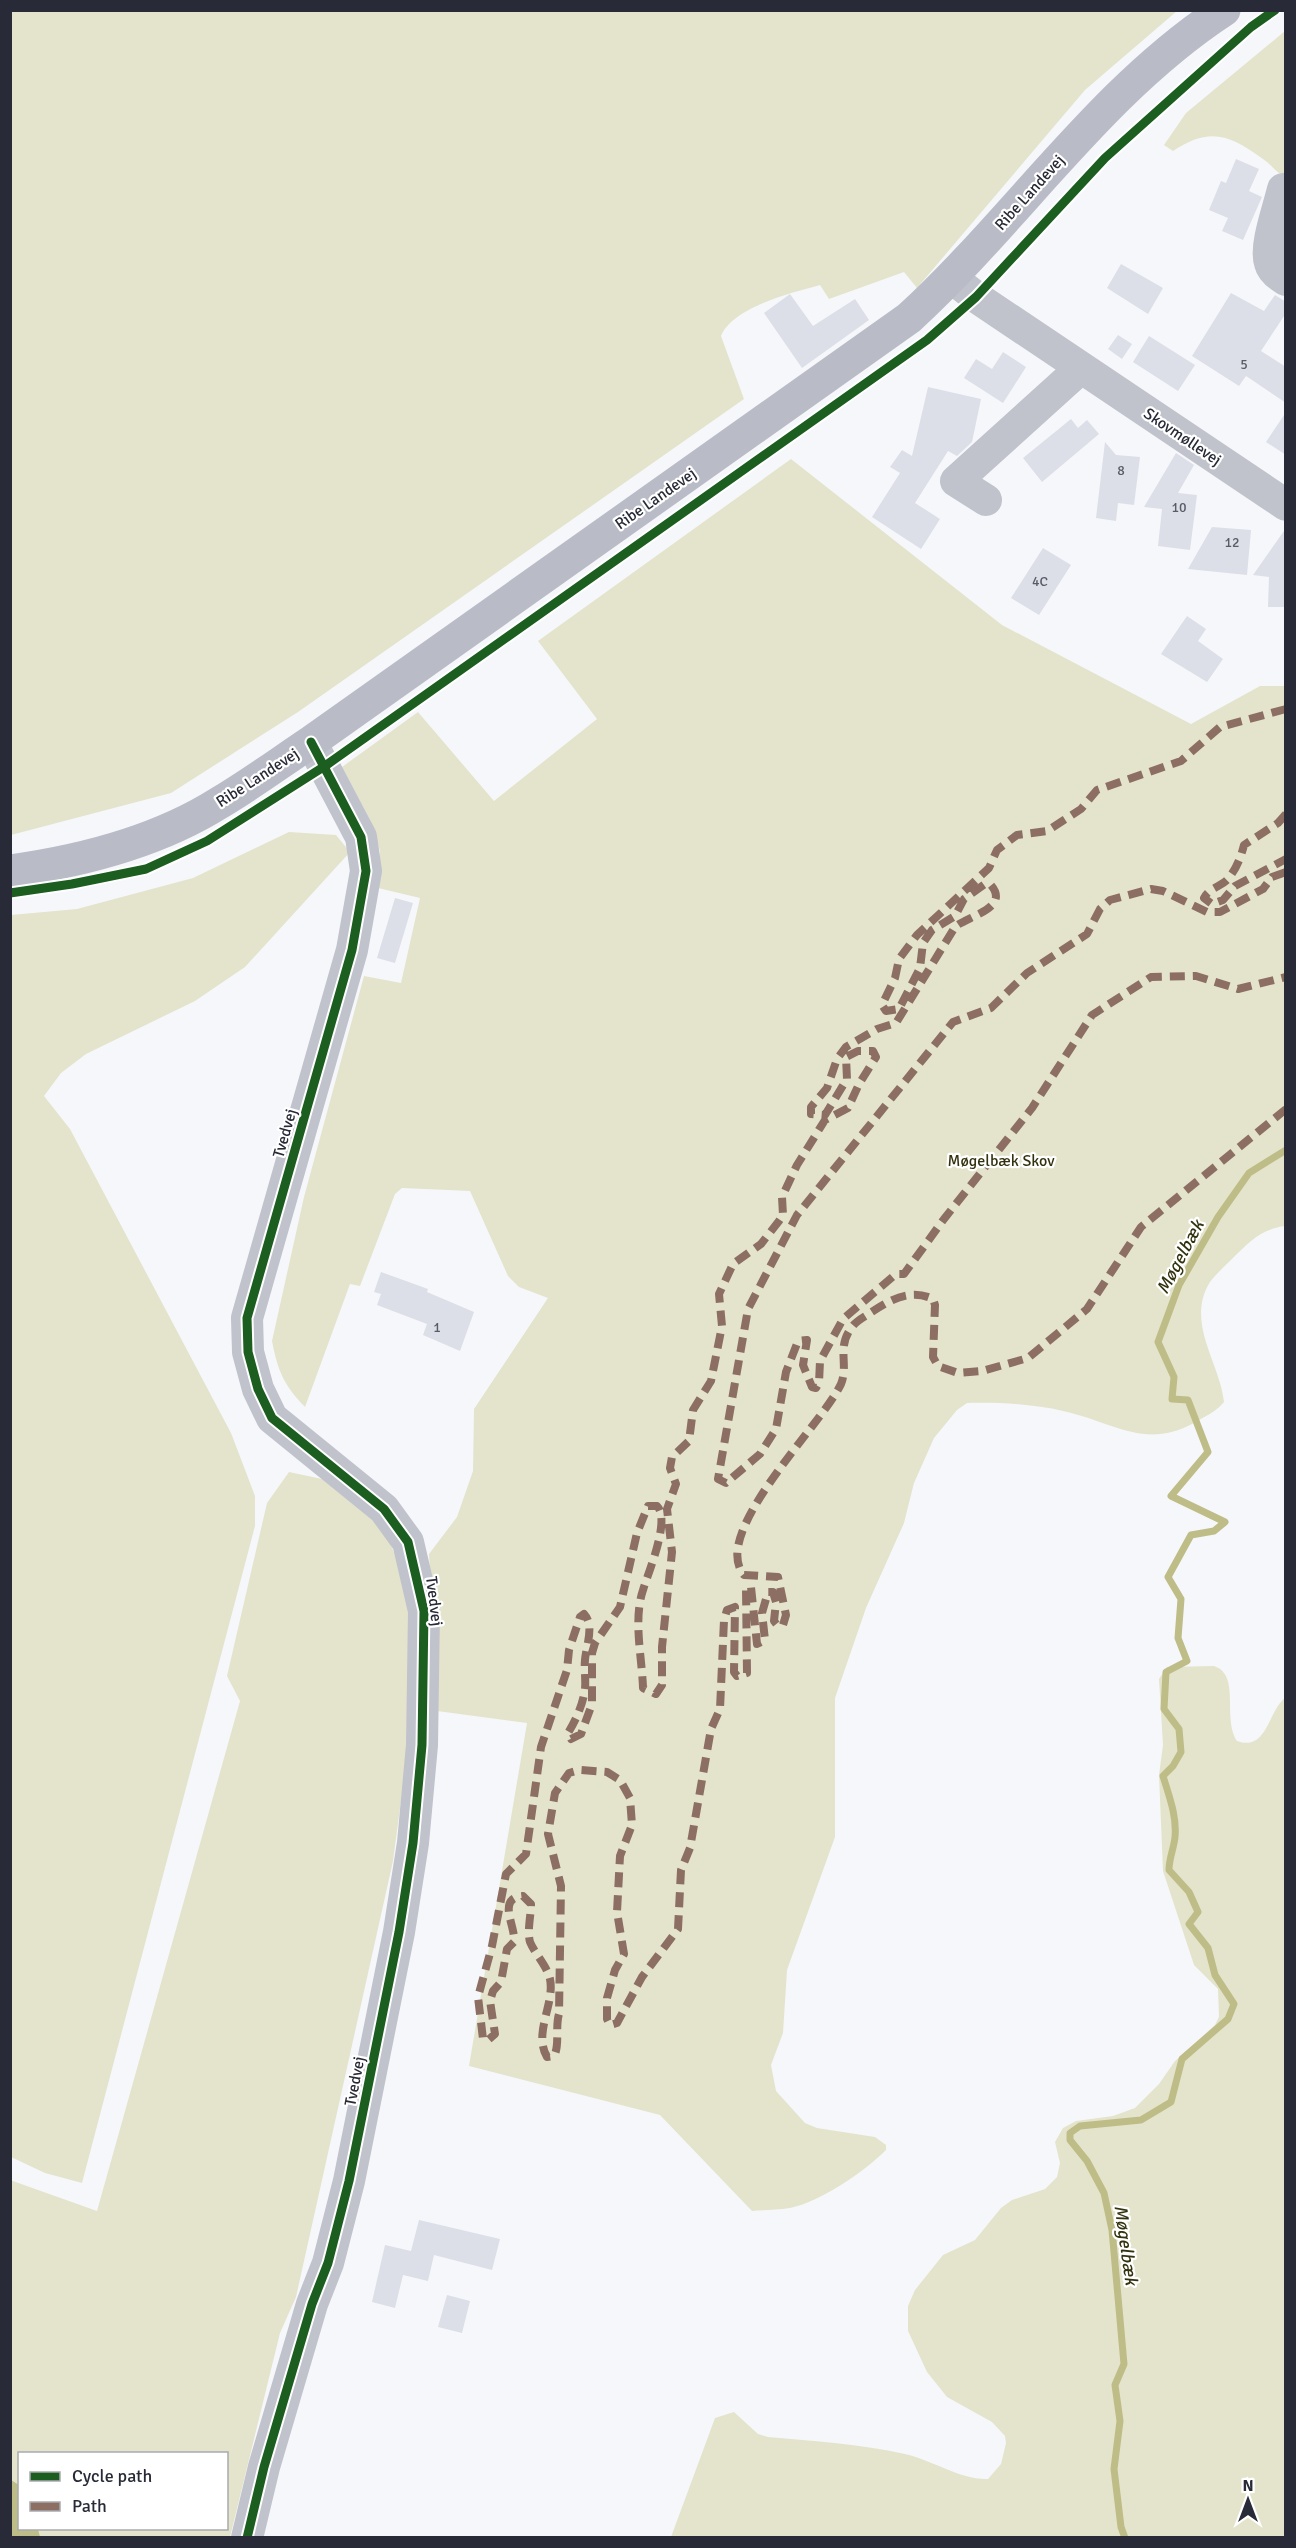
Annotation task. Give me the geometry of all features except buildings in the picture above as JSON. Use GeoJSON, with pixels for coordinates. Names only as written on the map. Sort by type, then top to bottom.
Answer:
{"type":"FeatureCollection","features":[{"type":"Feature","properties":{"kind":"main road","name":"Ribe Landevej"},"geometry":{"type":"LineString","coordinates":[[10,871],[65,863],[144,840],[218,805],[311,742],[909,318],[952,278],[1048,169],[1133,84],[1192,31],[1224,10]]}},
{"type":"Feature","properties":{"kind":"street"},"geometry":{"type":"LineString","coordinates":[[1283,189],[1269,248],[1269,262],[1276,274],[1286,280]]}},
{"type":"Feature","properties":{"kind":"street","name":"Skovmøllevej"},"geometry":{"type":"LineString","coordinates":[[952,278],[975,297],[1286,505]]}},
{"type":"Feature","properties":{"kind":"street"},"geometry":{"type":"LineString","coordinates":[[986,500],[956,481],[1081,368]]}},
{"type":"Feature","properties":{"kind":"street","name":"Tvedvej"},"geometry":{"type":"LineString","coordinates":[[247,2538],[264,2468],[312,2304],[328,2263],[349,2181],[399,1932],[413,1843],[422,1745],[424,1611],[408,1542],[384,1509],[272,1418],[258,1389],[248,1352],[247,1318],[352,950],[366,871],[361,837],[311,742]]}},
{"type":"Feature","properties":{"kind":"green space"},"geometry":{"type":"Polygon","coordinates":[[[11,11],[1177,11],[1085,90],[917,288],[904,272],[829,299],[820,285],[779,297],[750,309],[737,317],[721,336],[744,399],[298,712],[171,793],[11,835],[11,11]]]}},
{"type":"Feature","properties":{"kind":"green space"},"geometry":{"type":"Polygon","coordinates":[[[1285,31],[1285,176],[1251,150],[1229,139],[1208,136],[1186,143],[1173,151],[1164,145],[1186,113],[1285,31]]]}},
{"type":"Feature","properties":{"kind":"green space","name":"Møgelbæk Skov"},"geometry":{"type":"Polygon","coordinates":[[[791,459],[1002,625],[1191,724],[1260,686],[1285,686],[1285,1226],[1262,1233],[1250,1242],[1212,1279],[1203,1297],[1202,1327],[1224,1402],[1210,1414],[1176,1431],[1144,1434],[1052,1409],[1016,1404],[967,1403],[957,1410],[934,1438],[914,1483],[904,1523],[866,1608],[835,1698],[835,1837],[787,1970],[783,2033],[771,2065],[776,2091],[805,2123],[817,2128],[875,2137],[886,2145],[886,2150],[866,2168],[815,2200],[790,2208],[752,2211],[660,2115],[469,2066],[527,1723],[437,1711],[429,1554],[457,1517],[473,1471],[474,1409],[548,1298],[519,1287],[508,1276],[470,1191],[402,1188],[395,1194],[360,1286],[350,1284],[305,1407],[283,1377],[272,1341],[304,1197],[364,976],[401,983],[420,898],[378,888],[380,851],[369,818],[342,767],[418,712],[494,801],[597,719],[538,641],[791,459]]]}},
{"type":"Feature","properties":{"kind":"green space"},"geometry":{"type":"Polygon","coordinates":[[[289,832],[336,835],[350,852],[245,967],[195,1001],[86,1054],[61,1073],[44,1096],[70,1129],[231,1433],[255,1496],[255,1526],[82,2183],[45,2173],[11,2157],[11,915],[77,909],[193,878],[289,832]]]}},
{"type":"Feature","properties":{"kind":"green space"},"geometry":{"type":"Polygon","coordinates":[[[289,1472],[322,1479],[385,1530],[410,1592],[412,1718],[393,1861],[296,2297],[280,2333],[230,2537],[11,2537],[10,2180],[97,2211],[240,1701],[227,1676],[267,1503],[289,1472]]]}},
{"type":"Feature","properties":{"kind":"green space"},"geometry":{"type":"Polygon","coordinates":[[[1214,1666],[1227,1678],[1231,1720],[1237,1741],[1247,1743],[1261,1736],[1279,1704],[1285,1698],[1285,2537],[671,2537],[715,2418],[734,2412],[758,2434],[768,2437],[837,2443],[905,2454],[967,2476],[988,2479],[1001,2464],[1006,2443],[1005,2436],[992,2422],[947,2397],[927,2372],[908,2331],[908,2306],[915,2290],[943,2255],[975,2240],[1001,2208],[1012,2200],[1045,2189],[1057,2177],[1060,2163],[1055,2142],[1063,2128],[1076,2121],[1113,2116],[1135,2108],[1159,2084],[1175,2061],[1215,2025],[1219,2017],[1218,1989],[1194,1965],[1163,1871],[1159,1775],[1163,1745],[1159,1679],[1167,1667],[1214,1666]]]}},
{"type":"Feature","properties":{"kind":"shaded area"},"geometry":{"type":"Polygon","coordinates":[[[11,2480],[18,2484],[18,2530],[38,2530],[40,2537],[11,2537],[11,2480]]]}},
{"type":"Feature","properties":{"kind":"waterway","name":"Møgelbæk"},"geometry":{"type":"LineString","coordinates":[[1125,2538],[1121,2527],[1114,2469],[1120,2421],[1115,2385],[1124,2364],[1112,2230],[1104,2193],[1087,2161],[1070,2140],[1070,2133],[1080,2126],[1141,2120],[1171,2102],[1182,2059],[1228,2019],[1234,2004],[1215,1975],[1208,1948],[1189,1924],[1198,1912],[1189,1892],[1169,1870],[1175,1837],[1175,1821],[1163,1776],[1173,1766],[1181,1752],[1179,1729],[1164,1709],[1166,1672],[1187,1661],[1178,1638],[1181,1599],[1168,1577],[1191,1535],[1214,1531],[1225,1522],[1171,1496],[1208,1452],[1188,1400],[1172,1399],[1174,1377],[1158,1342],[1179,1285],[1218,1217],[1249,1173],[1286,1150]]}},
{"type":"Feature","properties":{"kind":"marked path"},"geometry":{"type":"LineString","coordinates":[[1286,709],[1220,727],[1181,761],[1097,790],[1081,809],[1047,831],[1017,835],[997,850],[989,868],[917,935],[899,959],[895,978],[882,1005],[886,1011],[899,1009],[920,968],[923,943],[932,930],[955,916],[964,899],[985,884],[990,884],[995,892],[996,899],[992,905],[955,927],[896,1023],[877,1029],[846,1047],[837,1059],[827,1088],[811,1107],[811,1114],[825,1115],[847,1079],[846,1057],[858,1051],[873,1051],[876,1057],[859,1084],[848,1108],[825,1120],[797,1165],[782,1197],[783,1215],[779,1221],[761,1244],[733,1264],[719,1294],[722,1326],[711,1381],[693,1410],[689,1441],[672,1457],[670,1468],[676,1484],[667,1509],[672,1552],[662,1647],[662,1685],[656,1694],[643,1688],[639,1639],[640,1602],[657,1547],[661,1523],[661,1513],[657,1506],[648,1506],[637,1533],[620,1607],[595,1643],[592,1653],[592,1704],[581,1734],[571,1739],[568,1733],[579,1712],[584,1695],[585,1660],[589,1636],[587,1619],[584,1614],[580,1617],[569,1650],[567,1670],[541,1747],[526,1854],[506,1874],[492,1946],[478,1997],[483,2039],[488,2040],[495,2034],[490,2001],[493,1991],[501,1982],[507,1949],[514,1942],[509,1914],[510,1902],[523,1896],[531,1904],[530,1942],[550,1979],[550,1998],[543,2028],[543,2048],[547,2057],[554,2056],[556,2052],[559,2014],[561,1886],[548,1834],[555,1793],[569,1773],[580,1770],[607,1772],[620,1780],[630,1798],[632,1825],[620,1856],[617,1912],[624,1954],[615,1970],[607,1998],[607,2019],[610,2025],[617,2023],[642,1977],[678,1929],[681,1870],[690,1848],[711,1729],[720,1709],[724,1620],[727,1610],[735,1607],[734,1672],[737,1676],[747,1673],[746,1588],[751,1587],[757,1644],[765,1640],[762,1613],[768,1592],[773,1592],[776,1602],[774,1621],[778,1626],[783,1625],[786,1615],[778,1577],[744,1575],[737,1556],[742,1533],[754,1507],[772,1479],[841,1384],[845,1342],[847,1334],[854,1325],[878,1308],[900,1297],[925,1296],[933,1299],[935,1305],[933,1357],[938,1366],[958,1373],[982,1371],[1028,1358],[1087,1309],[1141,1227],[1286,1109]]}},
{"type":"Feature","properties":{"kind":"marked path"},"geometry":{"type":"LineString","coordinates":[[1286,814],[1278,823],[1244,845],[1238,863],[1230,876],[1204,898],[1212,904],[1223,900],[1235,886],[1286,859]]}},
{"type":"Feature","properties":{"kind":"marked path"},"geometry":{"type":"LineString","coordinates":[[1286,872],[1272,877],[1263,889],[1220,912],[1207,912],[1163,891],[1151,889],[1110,900],[1100,909],[1087,934],[1027,973],[991,1008],[953,1022],[797,1215],[748,1309],[718,1479],[726,1483],[760,1454],[776,1429],[786,1372],[798,1341],[807,1340],[803,1365],[812,1387],[816,1388],[819,1383],[820,1361],[843,1319],[896,1274],[904,1274],[944,1219],[1032,1108],[1092,1015],[1151,977],[1196,976],[1238,989],[1286,977]]}},
{"type":"Feature","properties":{"kind":"cycle path"},"geometry":{"type":"LineString","coordinates":[[10,893],[72,884],[146,869],[207,841],[325,766],[927,340],[976,297],[1105,158],[1251,27],[1275,10]]}},
{"type":"Feature","properties":{"kind":"cycle path"},"geometry":{"type":"LineString","coordinates":[[247,2538],[264,2467],[312,2304],[328,2263],[349,2181],[399,1932],[413,1843],[422,1745],[424,1611],[408,1542],[384,1509],[272,1418],[258,1389],[248,1352],[247,1318],[352,950],[366,871],[361,837],[311,742]]}}]}
